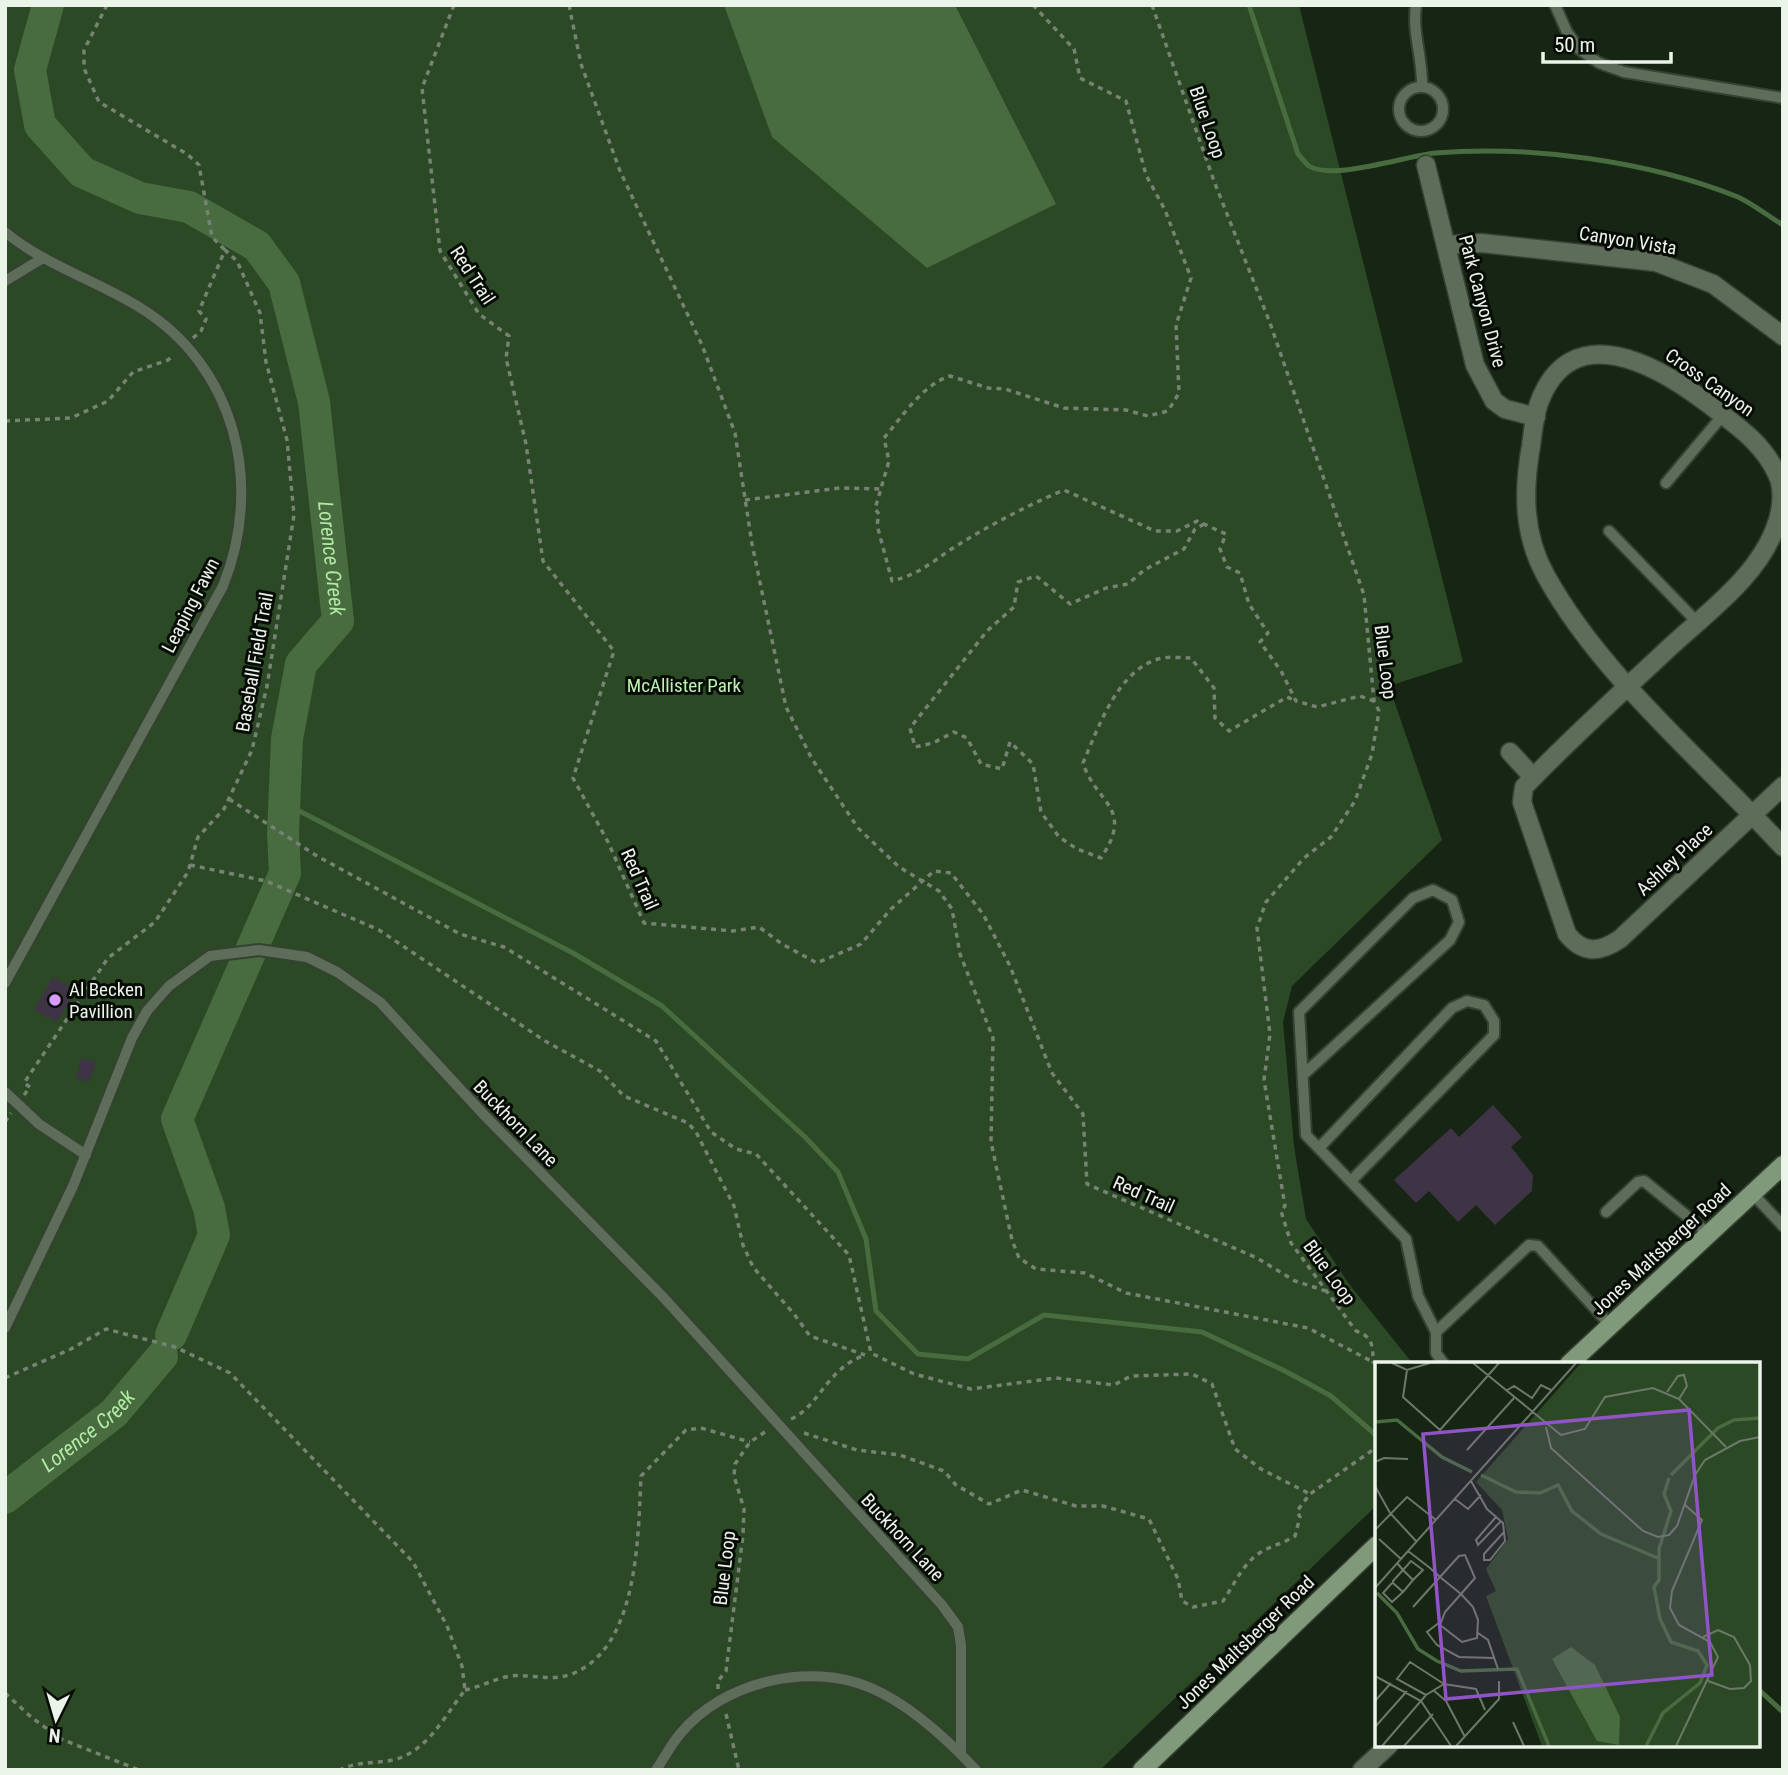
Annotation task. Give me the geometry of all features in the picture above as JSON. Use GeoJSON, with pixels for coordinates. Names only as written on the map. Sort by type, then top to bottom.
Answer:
{"type":"FeatureCollection","features":[{"type":"Feature","properties":{"kind":"main road","name":"Jones Maltsberger Road"},"geometry":{"type":"LineString","coordinates":[[1571,1362],[1783,1165]]}},
{"type":"Feature","properties":{"kind":"main road","name":"Jones Maltsberger Road"},"geometry":{"type":"LineString","coordinates":[[1142,1770],[1375,1547]]}},
{"type":"Feature","properties":{"kind":"street","name":"Park Canyon Drive"},"geometry":{"type":"LineString","coordinates":[[1426,165],[1475,365],[1486,390],[1505,409],[1536,417]]}},
{"type":"Feature","properties":{"kind":"street","name":"Canyon Vista"},"geometry":{"type":"LineString","coordinates":[[1446,245],[1481,243],[1635,258],[1666,265],[1713,284],[1783,335]]}},
{"type":"Feature","properties":{"kind":"street","name":"Cross Canyon"},"geometry":{"type":"LineString","coordinates":[[1629,686],[1745,577],[1766,549],[1781,510],[1779,477],[1760,445],[1665,373],[1635,360],[1610,354],[1585,356],[1565,366],[1548,385],[1536,417],[1527,468],[1525,506],[1534,548],[1549,583],[1581,632],[1629,686],[1783,847]]}},
{"type":"Feature","properties":{"kind":"street"},"geometry":{"type":"LineString","coordinates":[[1510,752],[1534,776],[1629,686]]}},
{"type":"Feature","properties":{"kind":"street","name":"Ashley Place"},"geometry":{"type":"LineString","coordinates":[[1534,776],[1524,787],[1521,802],[1567,934],[1576,945],[1587,950],[1604,949],[1620,939],[1783,786]]}},
{"type":"Feature","properties":{"kind":"street"},"geometry":{"type":"LineString","coordinates":[[1362,1770],[1387,1747]]}},
{"type":"Feature","properties":{"kind":"lane"},"geometry":{"type":"LineString","coordinates":[[1416,5],[1414,21],[1423,71],[1422,87]]}},
{"type":"Feature","properties":{"kind":"lane"},"geometry":{"type":"LineString","coordinates":[[1555,5],[1567,32],[1579,49],[1599,63],[1624,72],[1783,98]]}},
{"type":"Feature","properties":{"kind":"lane"},"geometry":{"type":"LineString","coordinates":[[1422,87],[1434,92],[1443,106],[1438,122],[1423,130],[1407,126],[1399,111],[1404,95],[1422,87]]}},
{"type":"Feature","properties":{"kind":"lane","name":"Leaping Fawn"},"geometry":{"type":"LineString","coordinates":[[5,232],[26,250],[138,306],[185,345],[216,387],[234,429],[243,474],[238,542],[223,586],[5,983]]}},
{"type":"Feature","properties":{"kind":"lane"},"geometry":{"type":"LineString","coordinates":[[5,281],[43,258]]}},
{"type":"Feature","properties":{"kind":"lane"},"geometry":{"type":"LineString","coordinates":[[1666,484],[1723,415]]}},
{"type":"Feature","properties":{"kind":"lane"},"geometry":{"type":"LineString","coordinates":[[1609,531],[1697,622]]}},
{"type":"Feature","properties":{"kind":"lane"},"geometry":{"type":"LineString","coordinates":[[1303,1075],[1450,940],[1459,922],[1452,900],[1433,890],[1413,898],[1300,1012],[1303,1075],[1306,1135],[1406,1239],[1418,1296],[1436,1332],[1436,1353],[1443,1362]]}},
{"type":"Feature","properties":{"kind":"lane","name":"Buckhorn Lane"},"geometry":{"type":"LineString","coordinates":[[5,1328],[86,1155],[131,1038],[147,1011],[169,986],[210,956],[259,950],[307,957],[337,972],[380,1002],[485,1116],[664,1298],[776,1425],[942,1605],[958,1627],[962,1661],[961,1754]]}},
{"type":"Feature","properties":{"kind":"lane"},"geometry":{"type":"LineString","coordinates":[[1319,1148],[1452,1008],[1466,1001],[1485,1005],[1494,1021],[1494,1035],[1351,1181]]}},
{"type":"Feature","properties":{"kind":"lane"},"geometry":{"type":"LineString","coordinates":[[5,1092],[39,1124],[86,1155]]}},
{"type":"Feature","properties":{"kind":"lane"},"geometry":{"type":"LineString","coordinates":[[1606,1212],[1638,1182],[1644,1181],[1709,1234]]}},
{"type":"Feature","properties":{"kind":"lane"},"geometry":{"type":"LineString","coordinates":[[1752,1193],[1783,1226]]}},
{"type":"Feature","properties":{"kind":"lane"},"geometry":{"type":"LineString","coordinates":[[1436,1332],[1529,1245],[1538,1246],[1610,1325]]}},
{"type":"Feature","properties":{"kind":"lane"},"geometry":{"type":"LineString","coordinates":[[656,1770],[681,1733],[705,1711],[732,1694],[790,1678],[817,1677],[871,1688],[925,1723],[976,1770]]}},
{"type":"Feature","properties":{"kind":"path","name":"Baseball Field Trail"},"geometry":{"type":"LineString","coordinates":[[24,1095],[30,1087],[24,1083],[108,958],[155,922],[190,865],[198,836],[224,809],[229,799],[255,737],[267,686],[294,515],[288,440],[267,362],[260,313],[237,261],[212,237],[199,165],[187,154],[99,102],[84,68],[84,50],[107,5]]}},
{"type":"Feature","properties":{"kind":"path","name":"Red Trail"},"geometry":{"type":"LineString","coordinates":[[454,5],[422,88],[440,251],[479,314],[509,336],[506,358],[526,444],[543,561],[614,651],[572,778],[608,842],[644,923],[733,931],[759,927],[782,944],[817,962],[862,944],[921,880],[934,871],[951,873],[983,914],[1010,966],[1052,1073],[1083,1114],[1087,1184],[1257,1258],[1295,1281],[1326,1291]]}},
{"type":"Feature","properties":{"kind":"path"},"geometry":{"type":"LineString","coordinates":[[569,5],[581,64],[620,171],[702,345],[734,433],[786,707],[812,759],[858,828],[899,867],[939,891],[952,908],[960,954],[993,1038],[991,1142],[1012,1240],[1019,1258],[1036,1269],[1085,1273],[1126,1293],[1308,1328],[1375,1363]]}},
{"type":"Feature","properties":{"kind":"path"},"geometry":{"type":"LineString","coordinates":[[1033,5],[1074,49],[1080,78],[1126,101],[1146,175],[1165,210],[1191,278],[1176,325],[1179,393],[1168,411],[1148,416],[1126,410],[1064,408],[1005,389],[988,388],[950,376],[944,378],[923,394],[884,438],[889,461],[876,509],[879,514],[877,525],[892,581],[918,574],[954,548],[1064,490],[1155,531],[1177,531],[1197,521],[1226,534],[1220,549],[1227,567],[1240,573],[1250,604],[1268,633],[1260,642],[1281,671],[1296,701]]}},
{"type":"Feature","properties":{"kind":"path","name":"Blue Loop"},"geometry":{"type":"LineString","coordinates":[[1152,5],[1214,181],[1270,323],[1364,595],[1374,701],[1379,711],[1372,754],[1355,801],[1331,837],[1304,858],[1266,902],[1257,928],[1270,1034],[1264,1080],[1284,1206],[1281,1211],[1291,1244],[1356,1331],[1366,1335],[1373,1343],[1375,1363]]}},
{"type":"Feature","properties":{"kind":"path"},"geometry":{"type":"LineString","coordinates":[[5,421],[71,418],[108,401],[133,372],[168,360],[201,331],[206,319],[199,311],[225,250]]}},
{"type":"Feature","properties":{"kind":"path"},"geometry":{"type":"LineString","coordinates":[[745,500],[840,488],[880,489]]}},
{"type":"Feature","properties":{"kind":"path"},"geometry":{"type":"LineString","coordinates":[[1204,524],[1195,530],[1184,549],[1144,570],[1128,584],[1107,588],[1070,604],[1036,576],[1018,582],[1014,607],[987,631],[910,728],[915,747],[933,744],[954,732],[967,738],[981,764],[1002,769],[1010,742],[1033,764],[1041,812],[1059,837],[1077,849],[1101,858],[1113,841],[1114,810],[1089,781],[1083,763],[1101,721],[1136,669],[1160,658],[1191,658],[1214,688],[1215,718],[1229,731],[1287,697],[1317,707],[1360,696],[1374,701]]}},
{"type":"Feature","properties":{"kind":"path"},"geometry":{"type":"LineString","coordinates":[[229,799],[317,856],[460,934],[505,947],[656,1041],[711,1132],[736,1149],[755,1154],[849,1255],[871,1353]]}},
{"type":"Feature","properties":{"kind":"path"},"geometry":{"type":"LineString","coordinates":[[190,865],[266,881],[379,930],[545,1041],[600,1071],[624,1096],[688,1124],[696,1132],[734,1206],[743,1245],[753,1267],[810,1336],[865,1355]]}},
{"type":"Feature","properties":{"kind":"path"},"geometry":{"type":"LineString","coordinates":[[5,1378],[71,1349],[106,1329],[174,1347],[230,1373],[413,1562],[447,1626],[462,1666],[464,1690],[421,1749],[393,1760],[351,1764],[340,1770]]}},
{"type":"Feature","properties":{"kind":"path"},"geometry":{"type":"LineString","coordinates":[[464,1690],[485,1686],[506,1677],[547,1679],[570,1675],[595,1660],[613,1636],[632,1578],[641,1476],[686,1430],[701,1428],[750,1442],[776,1425],[801,1415],[827,1380],[853,1359],[871,1353],[914,1374],[971,1389],[1056,1378],[1114,1385],[1131,1376],[1192,1374],[1212,1384],[1235,1448],[1261,1469],[1310,1494]]}},
{"type":"Feature","properties":{"kind":"path"},"geometry":{"type":"LineString","coordinates":[[776,1425],[857,1450],[900,1455],[944,1471],[956,1485],[989,1504],[1022,1490],[1076,1506],[1103,1506],[1149,1519],[1178,1579],[1182,1601],[1193,1607],[1223,1601],[1251,1560],[1269,1547],[1276,1547],[1295,1536],[1300,1517],[1297,1511],[1310,1494],[1375,1448]]}},
{"type":"Feature","properties":{"kind":"path","name":"Blue Loop"},"geometry":{"type":"LineString","coordinates":[[720,1694],[718,1681],[726,1671],[743,1535],[744,1510],[734,1476],[736,1464],[750,1442]]}},
{"type":"Feature","properties":{"kind":"path"},"geometry":{"type":"LineString","coordinates":[[5,1693],[61,1739],[139,1770]]}},
{"type":"Feature","properties":{"kind":"path"},"geometry":{"type":"LineString","coordinates":[[726,1714],[739,1770]]}},
{"type":"Feature","properties":{"kind":"path"},"geometry":{"type":"LineString","coordinates":[[317,1770],[326,1770]]}},
{"type":"Feature","properties":{"kind":"green space","name":"McAllister Park"},"geometry":{"type":"Polygon","coordinates":[[[5,5],[1299,5],[1463,662],[1389,686],[1442,840],[1292,986],[1283,1022],[1294,1146],[1306,1219],[1349,1284],[1411,1362],[1375,1362],[1375,1507],[1100,1770],[5,1770],[5,5]]]}},
{"type":"Feature","properties":{"kind":"shaded area"},"geometry":{"type":"Polygon","coordinates":[[[724,5],[955,5],[1056,204],[927,268],[772,137],[724,5]]]}},
{"type":"Feature","properties":{"kind":"building","name":"Al Becken Pavillion"},"geometry":{"type":"Polygon","coordinates":[[[53,977],[76,990],[57,1022],[34,1010],[53,977]]]}},
{"type":"Feature","properties":{"kind":"building"},"geometry":{"type":"Polygon","coordinates":[[[82,1058],[96,1062],[89,1082],[76,1078],[82,1058]]]}},
{"type":"Feature","properties":{"kind":"building"},"geometry":{"type":"Polygon","coordinates":[[[1493,1105],[1522,1137],[1511,1147],[1533,1175],[1532,1191],[1495,1225],[1476,1205],[1458,1222],[1429,1191],[1416,1203],[1394,1180],[1451,1128],[1459,1137],[1493,1105]]]}},
{"type":"Feature","properties":{"kind":"waterway","name":"Lorence Creek"},"geometry":{"type":"LineString","coordinates":[[48,5],[30,70],[40,125],[82,172],[140,198],[189,207],[257,246],[284,283],[314,402],[338,621],[301,664],[287,739],[283,834],[285,873],[177,1119],[209,1208],[214,1235],[171,1335]]}},
{"type":"Feature","properties":{"kind":"waterway"},"geometry":{"type":"LineString","coordinates":[[1249,5],[1298,154],[1309,166],[1334,171],[1435,153],[1472,151],[1510,151],[1589,158],[1703,184],[1744,200],[1783,225]]}},
{"type":"Feature","properties":{"kind":"waterway"},"geometry":{"type":"LineString","coordinates":[[284,803],[573,953],[662,1006],[805,1137],[838,1172],[866,1239],[876,1311],[918,1354],[968,1359],[1044,1315],[1202,1332],[1331,1396],[1375,1434]]}},
{"type":"Feature","properties":{"kind":"waterway","name":"Lorence Creek"},"geometry":{"type":"LineString","coordinates":[[5,1498],[114,1413],[162,1356]]}},
{"type":"Feature","properties":{"kind":"waterway"},"geometry":{"type":"LineString","coordinates":[[1760,1691],[1783,1712]]}},
{"type":"Feature","properties":{"kind":"place","name":"Al Becken Pavillion"},"geometry":{"type":"Point","coordinates":[55,1000]}}]}
